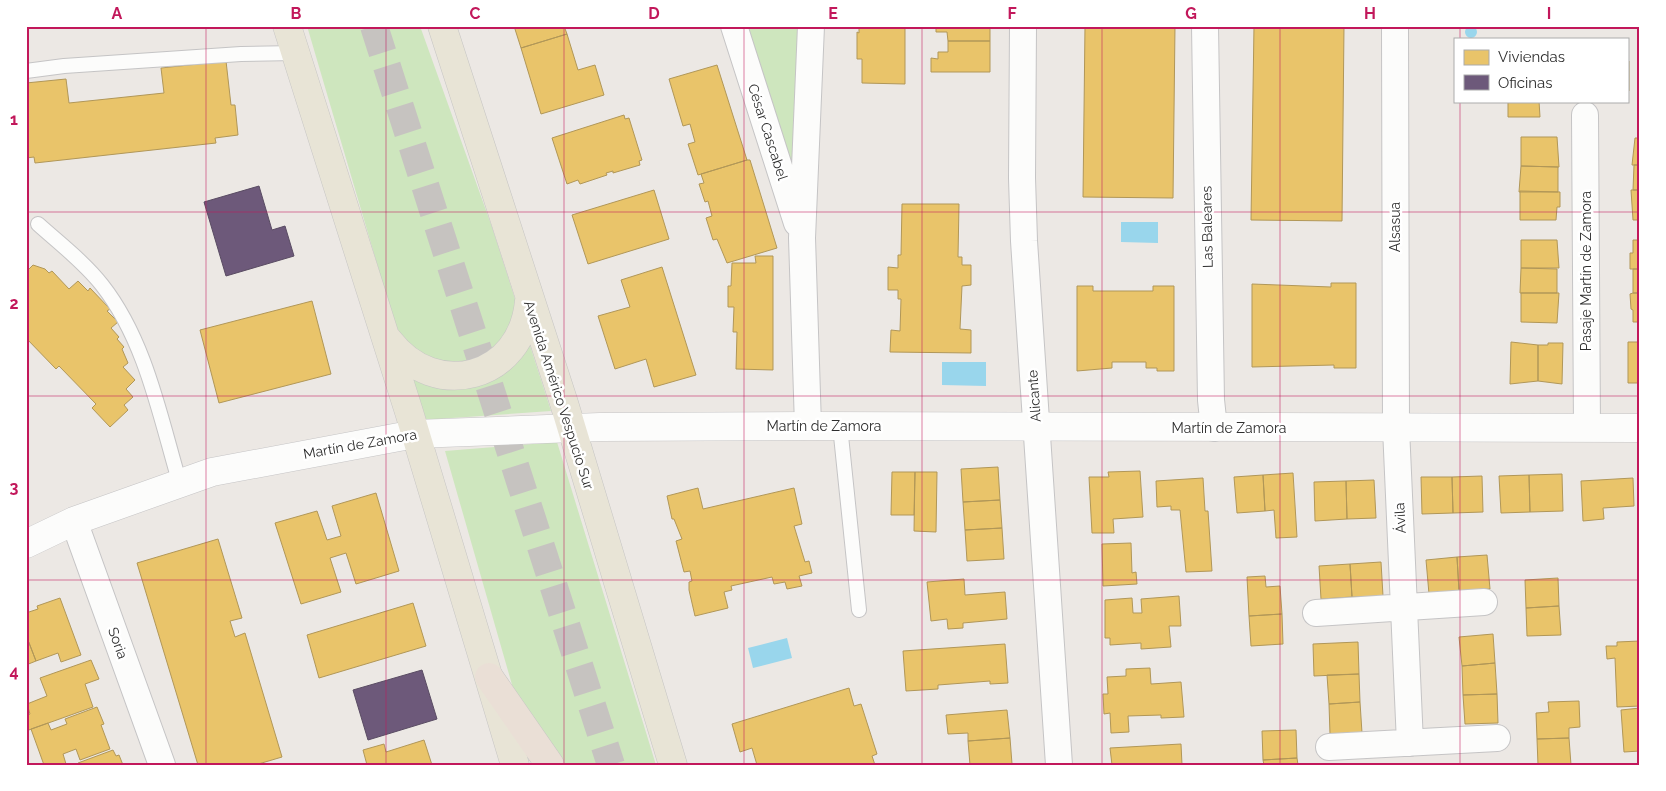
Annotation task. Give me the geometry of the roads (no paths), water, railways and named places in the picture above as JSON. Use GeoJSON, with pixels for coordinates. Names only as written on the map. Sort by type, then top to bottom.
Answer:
{"type":"FeatureCollection","features":[{"type":"Feature","properties":{"kind":"highway"},"geometry":{"type":"LineString","coordinates":[[489,677],[550,765]]}},
{"type":"Feature","properties":{"kind":"main road"},"geometry":{"type":"LineString","coordinates":[[287,26],[382,327],[515,765]]}},
{"type":"Feature","properties":{"kind":"main road","name":"Avenida Américo Vespucio Sur"},"geometry":{"type":"LineString","coordinates":[[442,26],[571,428],[673,765]]}},
{"type":"Feature","properties":{"kind":"main road"},"geometry":{"type":"LineString","coordinates":[[382,327],[389,342],[413,366],[429,373],[458,376],[479,373],[507,355],[518,341],[525,326],[530,301]]}},
{"type":"Feature","properties":{"kind":"street","name":"César Cascabel"},"geometry":{"type":"LineString","coordinates":[[734,26],[802,238]]}},
{"type":"Feature","properties":{"kind":"street","name":"César Cascabel"},"geometry":{"type":"LineString","coordinates":[[808,426],[802,238],[811,26]]}},
{"type":"Feature","properties":{"kind":"street","name":"Alicante"},"geometry":{"type":"LineString","coordinates":[[1023,26],[1022,178],[1036,428],[1059,765]]}},
{"type":"Feature","properties":{"kind":"street","name":"Las Baleares"},"geometry":{"type":"LineString","coordinates":[[1205,26],[1206,192],[1214,428]]}},
{"type":"Feature","properties":{"kind":"street","name":"Alsasua"},"geometry":{"type":"LineString","coordinates":[[1395,26],[1396,428]]}},
{"type":"Feature","properties":{"kind":"street","name":"Pasaje Martín de Zamora"},"geometry":{"type":"LineString","coordinates":[[1585,115],[1586,428]]}},
{"type":"Feature","properties":{"kind":"street","name":"Martín de Zamora"},"geometry":{"type":"LineString","coordinates":[[26,544],[74,521],[212,472],[415,434],[571,428],[808,426],[1640,428]]}},
{"type":"Feature","properties":{"kind":"street","name":"Ávila"},"geometry":{"type":"LineString","coordinates":[[1396,428],[1410,743]]}},
{"type":"Feature","properties":{"kind":"street","name":"Soria"},"geometry":{"type":"LineString","coordinates":[[74,521],[162,765]]}},
{"type":"Feature","properties":{"kind":"street"},"geometry":{"type":"LineString","coordinates":[[1316,613],[1484,602]]}},
{"type":"Feature","properties":{"kind":"street"},"geometry":{"type":"LineString","coordinates":[[1329,747],[1497,738]]}},
{"type":"Feature","properties":{"kind":"lane"},"geometry":{"type":"LineString","coordinates":[[26,71],[64,66],[241,54],[296,53]]}},
{"type":"Feature","properties":{"kind":"lane"},"geometry":{"type":"LineString","coordinates":[[38,224],[102,284],[122,314],[138,346],[180,484]]}},
{"type":"Feature","properties":{"kind":"lane"},"geometry":{"type":"LineString","coordinates":[[840,426],[859,610]]}},
{"type":"Feature","properties":{"kind":"water"},"geometry":{"type":"Polygon","coordinates":[[[1473,26],[1476,27],[1476,37],[1469,38],[1466,37],[1465,30],[1466,27],[1473,26]]]}},
{"type":"Feature","properties":{"kind":"water"},"geometry":{"type":"Polygon","coordinates":[[[1121,222],[1158,222],[1158,243],[1121,242],[1121,222]]]}},
{"type":"Feature","properties":{"kind":"water"},"geometry":{"type":"Polygon","coordinates":[[[942,362],[986,362],[986,386],[942,385],[942,362]]]}},
{"type":"Feature","properties":{"kind":"water"},"geometry":{"type":"Polygon","coordinates":[[[787,638],[792,658],[753,668],[748,648],[787,638]]]}},
{"type":"Feature","properties":{"kind":"tunnel"},"geometry":{"type":"LineString","coordinates":[[374,26],[611,765]]}}]}
